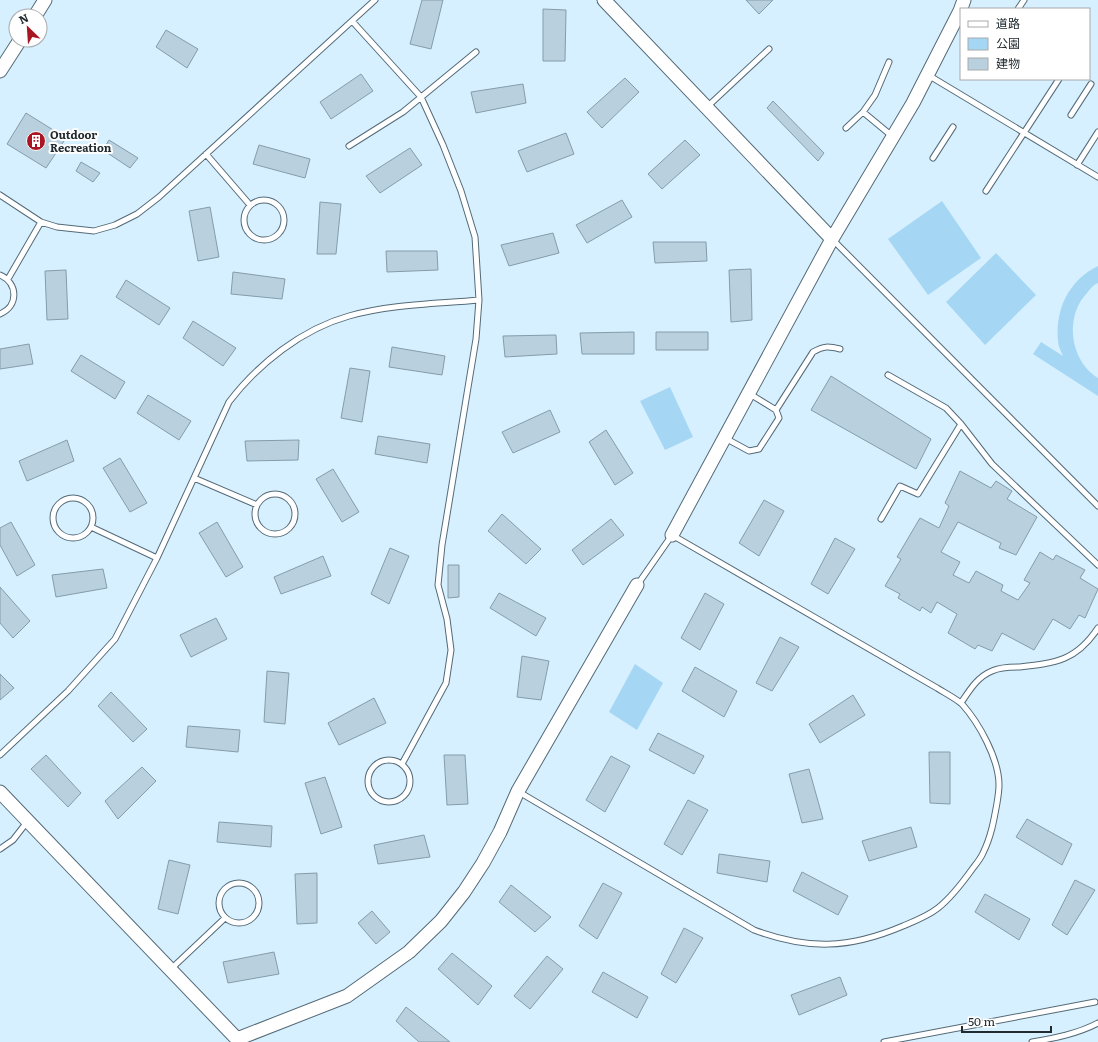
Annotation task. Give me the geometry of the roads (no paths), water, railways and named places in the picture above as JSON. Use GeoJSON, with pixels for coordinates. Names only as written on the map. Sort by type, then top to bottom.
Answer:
{"type":"FeatureCollection","features":[{"type":"Feature","properties":{"kind":"street"},"geometry":{"type":"LineString","coordinates":[[604,0],[832,239]]}},
{"type":"Feature","properties":{"kind":"street"},"geometry":{"type":"LineString","coordinates":[[672,535],[832,239],[913,103],[960,11]]}},
{"type":"Feature","properties":{"kind":"street"},"geometry":{"type":"LineString","coordinates":[[0,71],[15,48]]}},
{"type":"Feature","properties":{"kind":"street"},"geometry":{"type":"LineString","coordinates":[[0,792],[236,1041],[347,996],[409,952],[441,921],[483,863],[500,832],[518,791],[637,585]]}},
{"type":"Feature","properties":{"kind":"lane"},"geometry":{"type":"LineString","coordinates":[[0,195],[41,222],[57,227],[94,231],[115,225],[137,214],[159,197],[375,0]]}},
{"type":"Feature","properties":{"kind":"lane"},"geometry":{"type":"LineString","coordinates":[[352,21],[421,97],[443,146],[465,203],[474,237],[479,300],[476,338],[442,545],[438,585],[447,620],[451,650],[446,683],[402,764]]}},
{"type":"Feature","properties":{"kind":"lane"},"geometry":{"type":"LineString","coordinates":[[707,108],[769,49]]}},
{"type":"Feature","properties":{"kind":"lane"},"geometry":{"type":"LineString","coordinates":[[349,146],[403,112],[476,52]]}},
{"type":"Feature","properties":{"kind":"lane"},"geometry":{"type":"LineString","coordinates":[[846,128],[863,112],[875,94],[889,62]]}},
{"type":"Feature","properties":{"kind":"lane"},"geometry":{"type":"LineString","coordinates":[[927,74],[1098,177]]}},
{"type":"Feature","properties":{"kind":"lane"},"geometry":{"type":"LineString","coordinates":[[986,190],[1058,80]]}},
{"type":"Feature","properties":{"kind":"lane"},"geometry":{"type":"LineString","coordinates":[[1071,115],[1091,84]]}},
{"type":"Feature","properties":{"kind":"lane"},"geometry":{"type":"LineString","coordinates":[[863,112],[893,136]]}},
{"type":"Feature","properties":{"kind":"lane"},"geometry":{"type":"LineString","coordinates":[[934,158],[953,127]]}},
{"type":"Feature","properties":{"kind":"lane"},"geometry":{"type":"LineString","coordinates":[[1077,164],[1098,132]]}},
{"type":"Feature","properties":{"kind":"lane"},"geometry":{"type":"LineString","coordinates":[[206,154],[250,205]]}},
{"type":"Feature","properties":{"kind":"lane"},"geometry":{"type":"LineString","coordinates":[[259,200],[268,200],[275,203],[281,209],[284,216],[284,224],[279,234],[270,240],[262,240],[255,238],[248,233],[245,227],[244,219],[245,212],[250,205],[259,200]]}},
{"type":"Feature","properties":{"kind":"lane"},"geometry":{"type":"LineString","coordinates":[[8,279],[41,222]]}},
{"type":"Feature","properties":{"kind":"lane"},"geometry":{"type":"LineString","coordinates":[[832,239],[1098,506]]}},
{"type":"Feature","properties":{"kind":"lane"},"geometry":{"type":"LineString","coordinates":[[0,275],[8,279],[13,287],[14,297],[11,305],[0,314]]}},
{"type":"Feature","properties":{"kind":"lane"},"geometry":{"type":"LineString","coordinates":[[0,755],[68,691],[115,639],[157,558],[229,402],[240,388],[272,358],[310,332],[331,322],[371,311],[396,307],[479,300]]}},
{"type":"Feature","properties":{"kind":"lane"},"geometry":{"type":"LineString","coordinates":[[776,410],[814,352],[823,347],[840,349]]}},
{"type":"Feature","properties":{"kind":"lane"},"geometry":{"type":"LineString","coordinates":[[888,375],[946,408],[961,424],[992,464],[1098,565]]}},
{"type":"Feature","properties":{"kind":"lane"},"geometry":{"type":"LineString","coordinates":[[724,438],[749,451],[759,449],[779,418],[776,410],[748,393]]}},
{"type":"Feature","properties":{"kind":"lane"},"geometry":{"type":"LineString","coordinates":[[881,519],[900,486],[918,494],[961,424]]}},
{"type":"Feature","properties":{"kind":"lane"},"geometry":{"type":"LineString","coordinates":[[194,478],[257,505]]}},
{"type":"Feature","properties":{"kind":"lane"},"geometry":{"type":"LineString","coordinates":[[271,494],[280,494],[293,504],[296,513],[295,521],[284,533],[276,535],[267,534],[260,529],[255,520],[254,512],[257,505],[264,497],[271,494]]}},
{"type":"Feature","properties":{"kind":"lane"},"geometry":{"type":"LineString","coordinates":[[73,498],[80,499],[92,510],[93,519],[91,527],[85,534],[78,538],[70,538],[61,535],[56,530],[53,522],[54,510],[65,500],[73,498]]}},
{"type":"Feature","properties":{"kind":"lane"},"geometry":{"type":"LineString","coordinates":[[91,527],[157,558]]}},
{"type":"Feature","properties":{"kind":"lane"},"geometry":{"type":"LineString","coordinates":[[518,791],[754,930],[773,937],[798,943],[850,943],[873,938],[916,921],[937,909],[953,894],[983,854],[994,820],[999,785],[995,765],[987,741],[961,703],[672,535],[637,585]]}},
{"type":"Feature","properties":{"kind":"lane"},"geometry":{"type":"LineString","coordinates":[[961,703],[974,684],[993,670],[1048,664],[1060,661],[1073,655],[1084,646],[1098,628]]}},
{"type":"Feature","properties":{"kind":"lane"},"geometry":{"type":"LineString","coordinates":[[392,760],[402,764],[408,770],[410,777],[410,786],[406,794],[400,799],[391,802],[382,800],[374,795],[369,788],[368,782],[369,774],[374,766],[382,761],[392,760]]}},
{"type":"Feature","properties":{"kind":"lane"},"geometry":{"type":"LineString","coordinates":[[0,849],[13,840],[28,821]]}},
{"type":"Feature","properties":{"kind":"lane"},"geometry":{"type":"LineString","coordinates":[[241,883],[248,885],[255,890],[259,900],[259,906],[250,920],[242,923],[233,922],[225,918],[220,910],[219,899],[221,893],[226,887],[232,884],[241,883]]}},
{"type":"Feature","properties":{"kind":"lane"},"geometry":{"type":"LineString","coordinates":[[170,970],[225,918]]}},
{"type":"Feature","properties":{"kind":"lane"},"geometry":{"type":"LineString","coordinates":[[884,1042],[1095,1002]]}},
{"type":"Feature","properties":{"kind":"lane"},"geometry":{"type":"LineString","coordinates":[[1032,1042],[1052,1039],[1084,1031],[1098,1023]]}},
{"type":"Feature","properties":{"kind":"place","name":"Outdoor Recreation"},"geometry":{"type":"Point","coordinates":[36,141]}}]}
